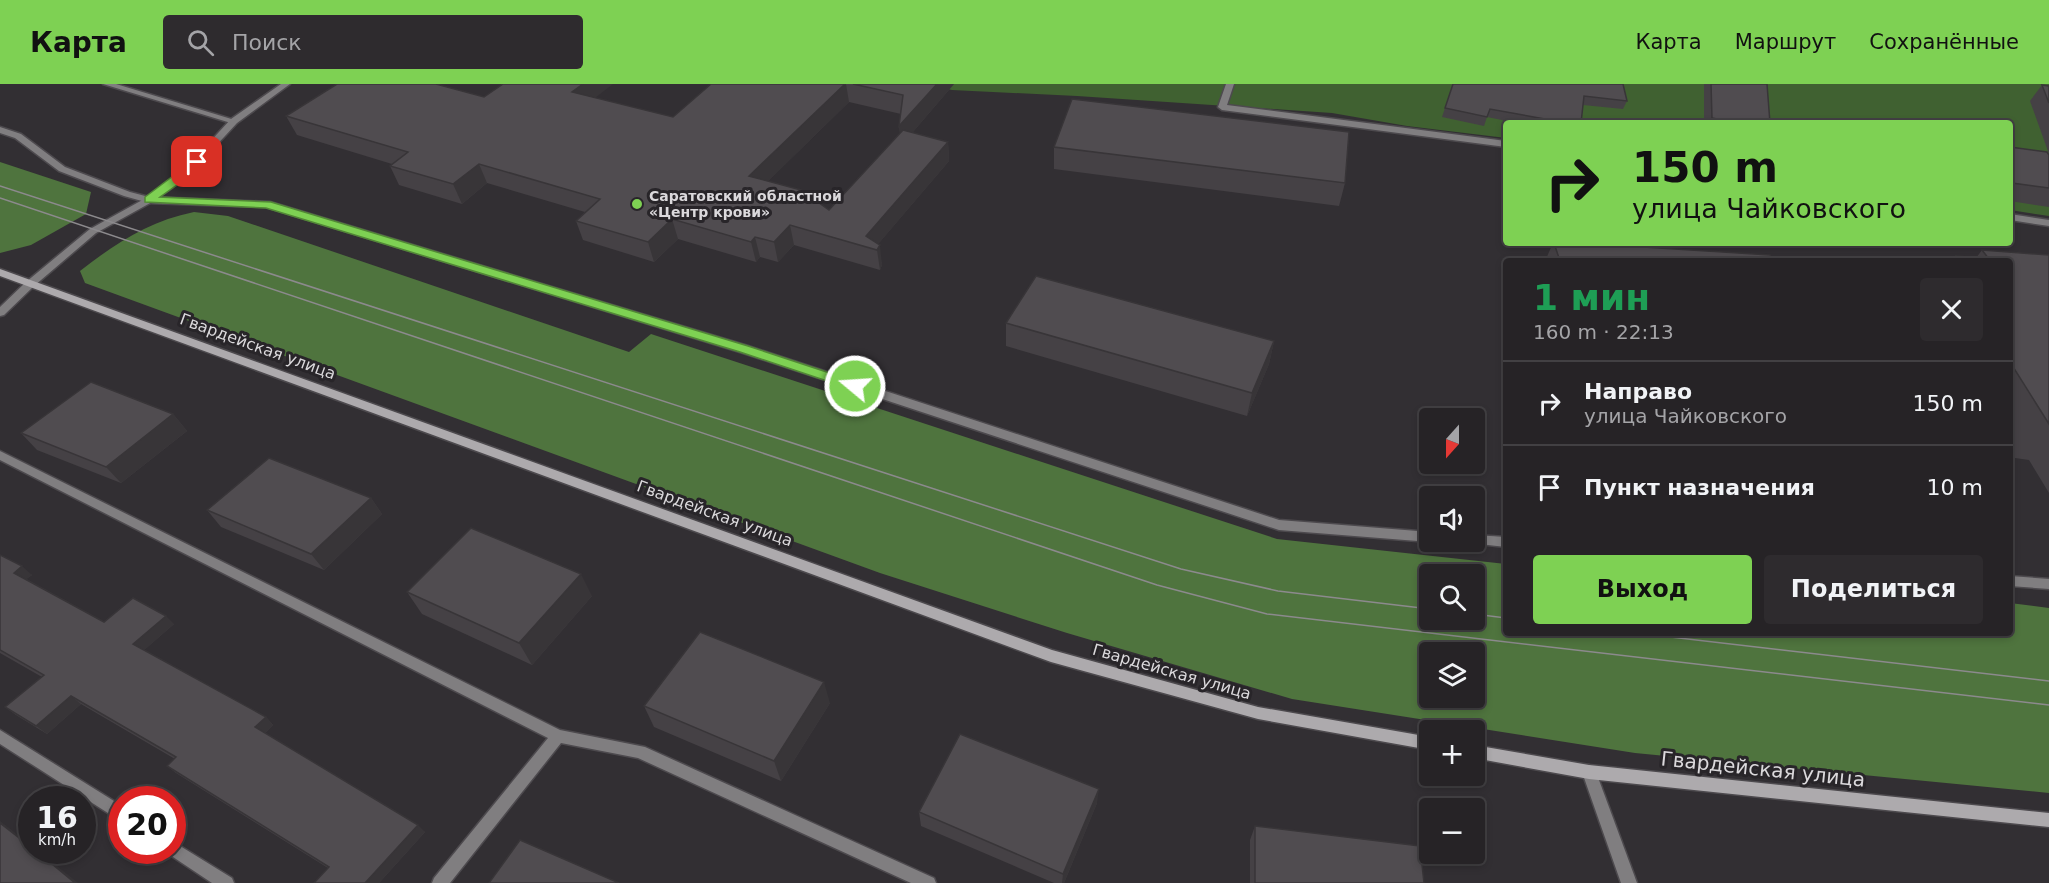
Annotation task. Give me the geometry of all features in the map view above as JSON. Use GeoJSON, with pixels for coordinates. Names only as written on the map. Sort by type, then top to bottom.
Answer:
{"type":"FeatureCollection","features":[{"type":"Feature","properties":{"kind":"street"},"geometry":{"type":"LineString","coordinates":[[107,84],[234,120]]}},
{"type":"Feature","properties":{"kind":"street"},"geometry":{"type":"LineString","coordinates":[[0,313],[30,284],[93,231],[149,200],[184,175],[234,120],[286,84]]}},
{"type":"Feature","properties":{"kind":"street"},"geometry":{"type":"LineString","coordinates":[[1230,84],[1222,107],[1503,144]]}},
{"type":"Feature","properties":{"kind":"street"},"geometry":{"type":"LineString","coordinates":[[0,130],[18,136],[62,169],[127,194],[149,200],[267,204],[744,349],[1279,525],[1419,536]]}},
{"type":"Feature","properties":{"kind":"street"},"geometry":{"type":"LineString","coordinates":[[2013,217],[2049,223]]}},
{"type":"Feature","properties":{"kind":"street","name":"Гвардейская улица"},"geometry":{"type":"LineString","coordinates":[[0,272],[1051,656],[1258,714],[1419,742]]}},
{"type":"Feature","properties":{"kind":"street"},"geometry":{"type":"LineString","coordinates":[[0,455],[558,736],[640,752],[928,883]]}},
{"type":"Feature","properties":{"kind":"street"},"geometry":{"type":"LineString","coordinates":[[1485,541],[1503,543]]}},
{"type":"Feature","properties":{"kind":"street"},"geometry":{"type":"LineString","coordinates":[[2013,581],[2049,584]]}},
{"type":"Feature","properties":{"kind":"street"},"geometry":{"type":"LineString","coordinates":[[0,736],[108,806]]}},
{"type":"Feature","properties":{"kind":"street"},"geometry":{"type":"LineString","coordinates":[[440,883],[558,736]]}},
{"type":"Feature","properties":{"kind":"street","name":"Гвардейская улица"},"geometry":{"type":"LineString","coordinates":[[1485,754],[1589,772],[2049,820]]}},
{"type":"Feature","properties":{"kind":"street"},"geometry":{"type":"LineString","coordinates":[[1589,772],[1629,883]]}},
{"type":"Feature","properties":{"kind":"street"},"geometry":{"type":"LineString","coordinates":[[186,857],[226,883]]}},
{"type":"Feature","properties":{"kind":"green space"},"geometry":{"type":"Polygon","coordinates":[[[926,84],[2049,84],[2049,216],[2013,210],[2013,120],[1503,120],[1503,138],[1407,126],[1332,113],[952,90],[926,84]]]}},
{"type":"Feature","properties":{"kind":"green space"},"geometry":{"type":"Polygon","coordinates":[[[0,162],[91,192],[86,214],[31,245],[0,253],[0,162]]]}},
{"type":"Feature","properties":{"kind":"green space"},"geometry":{"type":"Polygon","coordinates":[[[194,212],[228,216],[629,352],[651,334],[1277,539],[1503,564],[1503,636],[2013,636],[2013,603],[2049,608],[2049,793],[1635,753],[1485,729],[1485,720],[1425,720],[1292,699],[1067,633],[880,573],[85,283],[80,271],[120,242],[148,227],[194,212]]]}},
{"type":"Feature","properties":{"kind":"building"},"geometry":{"type":"Polygon","coordinates":[[[337,84],[436,84],[484,97],[503,84],[583,84],[572,92],[673,117],[711,84],[845,84],[749,176],[801,190],[829,210],[903,130],[948,142],[866,236],[880,245],[877,250],[790,225],[774,242],[755,237],[751,242],[672,219],[648,242],[576,221],[600,199],[479,164],[453,184],[390,166],[408,152],[286,116],[337,84]]]}},
{"type":"Feature","properties":{"kind":"building"},"geometry":{"type":"Polygon","coordinates":[[[853,84],[937,84],[899,126],[903,95],[853,84]]]}},
{"type":"Feature","properties":{"kind":"building"},"geometry":{"type":"Polygon","coordinates":[[[1453,84],[1623,84],[1627,101],[1584,96],[1581,120],[1550,120],[1490,109],[1487,117],[1445,108],[1453,84]]]}},
{"type":"Feature","properties":{"kind":"building"},"geometry":{"type":"Polygon","coordinates":[[[1711,84],[1767,84],[1770,120],[1712,118],[1711,84]]]}},
{"type":"Feature","properties":{"kind":"building"},"geometry":{"type":"Polygon","coordinates":[[[2042,85],[2049,86],[2049,103],[2042,85]]]}},
{"type":"Feature","properties":{"kind":"building"},"geometry":{"type":"Polygon","coordinates":[[[1072,99],[1349,132],[1345,183],[1054,147],[1072,99]]]}},
{"type":"Feature","properties":{"kind":"building"},"geometry":{"type":"Polygon","coordinates":[[[2013,147],[2047,152],[2049,155],[2049,188],[2013,183],[2013,147]]]}},
{"type":"Feature","properties":{"kind":"building"},"geometry":{"type":"Polygon","coordinates":[[[1555,246],[1628,246],[1770,255],[1772,258],[1559,258],[1555,246]]]}},
{"type":"Feature","properties":{"kind":"building"},"geometry":{"type":"Polygon","coordinates":[[[1982,250],[2049,255],[2049,424],[2013,367],[2013,258],[1988,258],[1982,250]]]}},
{"type":"Feature","properties":{"kind":"building"},"geometry":{"type":"Polygon","coordinates":[[[1036,276],[1274,341],[1252,393],[1006,323],[1036,276]]]}},
{"type":"Feature","properties":{"kind":"building"},"geometry":{"type":"Polygon","coordinates":[[[91,382],[173,414],[106,467],[21,433],[91,382]]]}},
{"type":"Feature","properties":{"kind":"building"},"geometry":{"type":"Polygon","coordinates":[[[269,458],[371,498],[311,554],[207,510],[269,458]]]}},
{"type":"Feature","properties":{"kind":"building"},"geometry":{"type":"Polygon","coordinates":[[[471,528],[581,574],[519,643],[407,592],[471,528]]]}},
{"type":"Feature","properties":{"kind":"building"},"geometry":{"type":"Polygon","coordinates":[[[0,555],[22,566],[14,573],[104,622],[133,598],[166,616],[133,644],[266,717],[255,727],[418,825],[365,883],[314,883],[329,867],[167,766],[176,757],[71,696],[36,726],[5,707],[44,675],[0,650],[0,555]]]}},
{"type":"Feature","properties":{"kind":"building"},"geometry":{"type":"Polygon","coordinates":[[[700,632],[824,682],[774,761],[644,706],[700,632]]]}},
{"type":"Feature","properties":{"kind":"building"},"geometry":{"type":"Polygon","coordinates":[[[960,734],[1099,789],[1063,874],[919,812],[960,734]]]}},
{"type":"Feature","properties":{"kind":"building"},"geometry":{"type":"Polygon","coordinates":[[[0,823],[18,837],[18,864],[52,864],[75,883],[0,883],[0,823]]]}},
{"type":"Feature","properties":{"kind":"building"},"geometry":{"type":"Polygon","coordinates":[[[1255,826],[1419,846],[1419,864],[1422,864],[1424,883],[1255,883],[1255,826]]]}},
{"type":"Feature","properties":{"kind":"building"},"geometry":{"type":"Polygon","coordinates":[[[520,840],[619,883],[489,883],[520,840]]]}},
{"type":"Feature","properties":{"kind":"tram line"},"geometry":{"type":"LineString","coordinates":[[0,186],[1181,569],[1278,591],[1419,608]]}},
{"type":"Feature","properties":{"kind":"tram line"},"geometry":{"type":"LineString","coordinates":[[0,198],[1157,585],[1267,614],[2049,705]]}},
{"type":"Feature","properties":{"kind":"tram line"},"geometry":{"type":"LineString","coordinates":[[1485,615],[1503,618]]}},
{"type":"Feature","properties":{"kind":"tram line"},"geometry":{"type":"LineString","coordinates":[[1662,636],[2049,681]]}},
{"type":"Feature","properties":{"kind":"place","name":"Саратовский областной «Центр крови»"},"geometry":{"type":"Point","coordinates":[637,204]}},
{"type":"Feature","properties":{"kind":"route"},"geometry":{"type":"LineString","coordinates":[[197,162],[184,175],[149,200],[267,204],[744,349],[855,386]]}}]}
